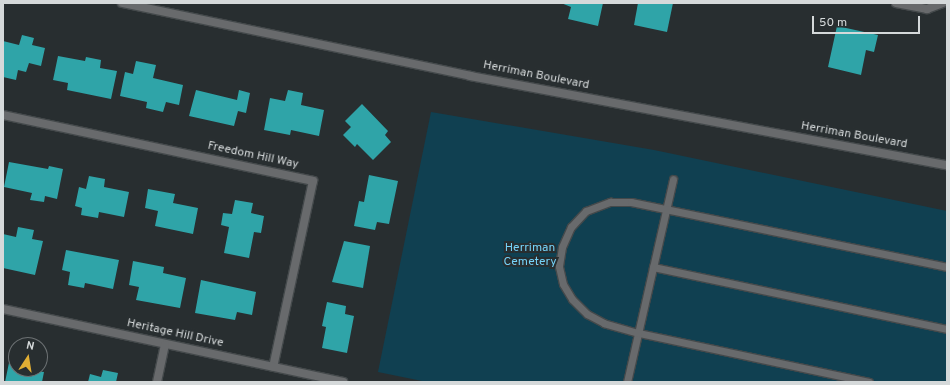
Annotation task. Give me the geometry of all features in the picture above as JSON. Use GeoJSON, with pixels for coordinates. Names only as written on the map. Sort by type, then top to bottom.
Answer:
{"type":"FeatureCollection","features":[{"type":"Feature","properties":{"kind":"street","name":"Herriman Boulevard"},"geometry":{"type":"LineString","coordinates":[[122,3],[470,76],[947,165]]}},
{"type":"Feature","properties":{"kind":"street"},"geometry":{"type":"LineString","coordinates":[[896,3],[928,9],[943,3]]}},
{"type":"Feature","properties":{"kind":"street","name":"Freedom Hill Way"},"geometry":{"type":"LineString","coordinates":[[3,115],[313,181],[273,366]]}},
{"type":"Feature","properties":{"kind":"street","name":"Heritage Hill Drive"},"geometry":{"type":"LineString","coordinates":[[3,310],[343,382]]}},
{"type":"Feature","properties":{"kind":"street"},"geometry":{"type":"LineString","coordinates":[[157,382],[165,345]]}},
{"type":"Feature","properties":{"kind":"lane"},"geometry":{"type":"LineString","coordinates":[[627,382],[673,179]]}},
{"type":"Feature","properties":{"kind":"lane"},"geometry":{"type":"LineString","coordinates":[[869,382],[638,333],[598,320],[587,314],[572,299],[563,284],[559,266],[562,247],[571,227],[586,211],[610,202],[631,202],[947,267]]}},
{"type":"Feature","properties":{"kind":"lane"},"geometry":{"type":"LineString","coordinates":[[653,267],[947,329]]}},
{"type":"Feature","properties":{"kind":"green space","name":"Herriman Cemetery"},"geometry":{"type":"Polygon","coordinates":[[[431,112],[654,150],[947,211],[947,382],[427,382],[378,372],[431,112]]]}},
{"type":"Feature","properties":{"kind":"building"},"geometry":{"type":"Polygon","coordinates":[[[561,3],[603,3],[598,26],[568,19],[571,7],[561,3]]]}},
{"type":"Feature","properties":{"kind":"building"},"geometry":{"type":"Polygon","coordinates":[[[638,3],[673,3],[667,32],[634,25],[638,3]]]}},
{"type":"Feature","properties":{"kind":"building"},"geometry":{"type":"Polygon","coordinates":[[[837,26],[878,35],[874,52],[866,50],[861,75],[828,67],[837,26]]]}},
{"type":"Feature","properties":{"kind":"building"},"geometry":{"type":"Polygon","coordinates":[[[22,35],[34,38],[32,45],[45,48],[41,66],[29,63],[26,72],[18,70],[16,80],[3,77],[3,41],[19,45],[22,35]]]}},
{"type":"Feature","properties":{"kind":"building"},"geometry":{"type":"Polygon","coordinates":[[[58,56],[85,61],[86,57],[101,60],[100,68],[117,71],[111,99],[67,90],[68,83],[53,80],[58,56]]]}},
{"type":"Feature","properties":{"kind":"building"},"geometry":{"type":"Polygon","coordinates":[[[136,61],[156,65],[153,78],[183,85],[179,105],[166,102],[163,112],[146,108],[147,102],[120,96],[125,72],[133,74],[136,61]]]}},
{"type":"Feature","properties":{"kind":"building"},"geometry":{"type":"Polygon","coordinates":[[[196,90],[237,100],[239,90],[250,93],[246,113],[238,111],[234,126],[189,116],[196,90]]]}},
{"type":"Feature","properties":{"kind":"building"},"geometry":{"type":"Polygon","coordinates":[[[288,90],[303,93],[301,105],[324,110],[319,136],[291,130],[290,135],[264,130],[270,98],[285,101],[288,90]]]}},
{"type":"Feature","properties":{"kind":"building"},"geometry":{"type":"Polygon","coordinates":[[[362,104],[388,131],[385,135],[391,142],[373,160],[357,144],[355,147],[343,135],[351,127],[345,121],[362,104]]]}},
{"type":"Feature","properties":{"kind":"building"},"geometry":{"type":"Polygon","coordinates":[[[9,162],[48,169],[49,166],[63,169],[57,199],[45,196],[44,202],[30,200],[32,193],[4,187],[9,162]]]}},
{"type":"Feature","properties":{"kind":"building"},"geometry":{"type":"Polygon","coordinates":[[[369,175],[398,181],[389,224],[377,222],[375,230],[354,226],[359,201],[364,202],[369,175]]]}},
{"type":"Feature","properties":{"kind":"building"},"geometry":{"type":"Polygon","coordinates":[[[89,176],[105,179],[104,187],[129,192],[124,217],[99,212],[98,218],[81,215],[82,208],[75,206],[79,187],[86,189],[89,176]]]}},
{"type":"Feature","properties":{"kind":"building"},"geometry":{"type":"Polygon","coordinates":[[[148,189],[175,194],[173,203],[198,208],[193,234],[155,226],[158,211],[145,208],[148,189]]]}},
{"type":"Feature","properties":{"kind":"building"},"geometry":{"type":"Polygon","coordinates":[[[235,200],[253,203],[251,213],[264,216],[261,233],[254,232],[249,258],[224,253],[229,227],[221,225],[223,213],[232,214],[235,200]]]}},
{"type":"Feature","properties":{"kind":"building"},"geometry":{"type":"Polygon","coordinates":[[[18,227],[34,230],[32,239],[43,241],[35,275],[3,268],[3,234],[16,237],[18,227]]]}},
{"type":"Feature","properties":{"kind":"building"},"geometry":{"type":"Polygon","coordinates":[[[344,241],[370,246],[363,288],[332,282],[344,241]]]}},
{"type":"Feature","properties":{"kind":"building"},"geometry":{"type":"Polygon","coordinates":[[[66,250],[119,260],[113,289],[85,283],[84,288],[68,285],[70,272],[62,270],[66,250]]]}},
{"type":"Feature","properties":{"kind":"building"},"geometry":{"type":"Polygon","coordinates":[[[133,261],[164,267],[163,273],[186,278],[180,308],[136,300],[139,287],[129,285],[133,261]]]}},
{"type":"Feature","properties":{"kind":"building"},"geometry":{"type":"Polygon","coordinates":[[[201,280],[256,292],[252,315],[237,312],[235,320],[195,313],[201,280]]]}},
{"type":"Feature","properties":{"kind":"building"},"geometry":{"type":"Polygon","coordinates":[[[327,302],[346,306],[345,314],[354,316],[347,353],[322,348],[326,327],[322,326],[327,302]]]}},
{"type":"Feature","properties":{"kind":"building"},"geometry":{"type":"Polygon","coordinates":[[[8,368],[8,377],[43,377],[42,382],[5,382],[8,368]]]}},
{"type":"Feature","properties":{"kind":"building"},"geometry":{"type":"Polygon","coordinates":[[[103,370],[118,373],[116,382],[88,382],[90,374],[101,377],[103,370]]]}}]}
